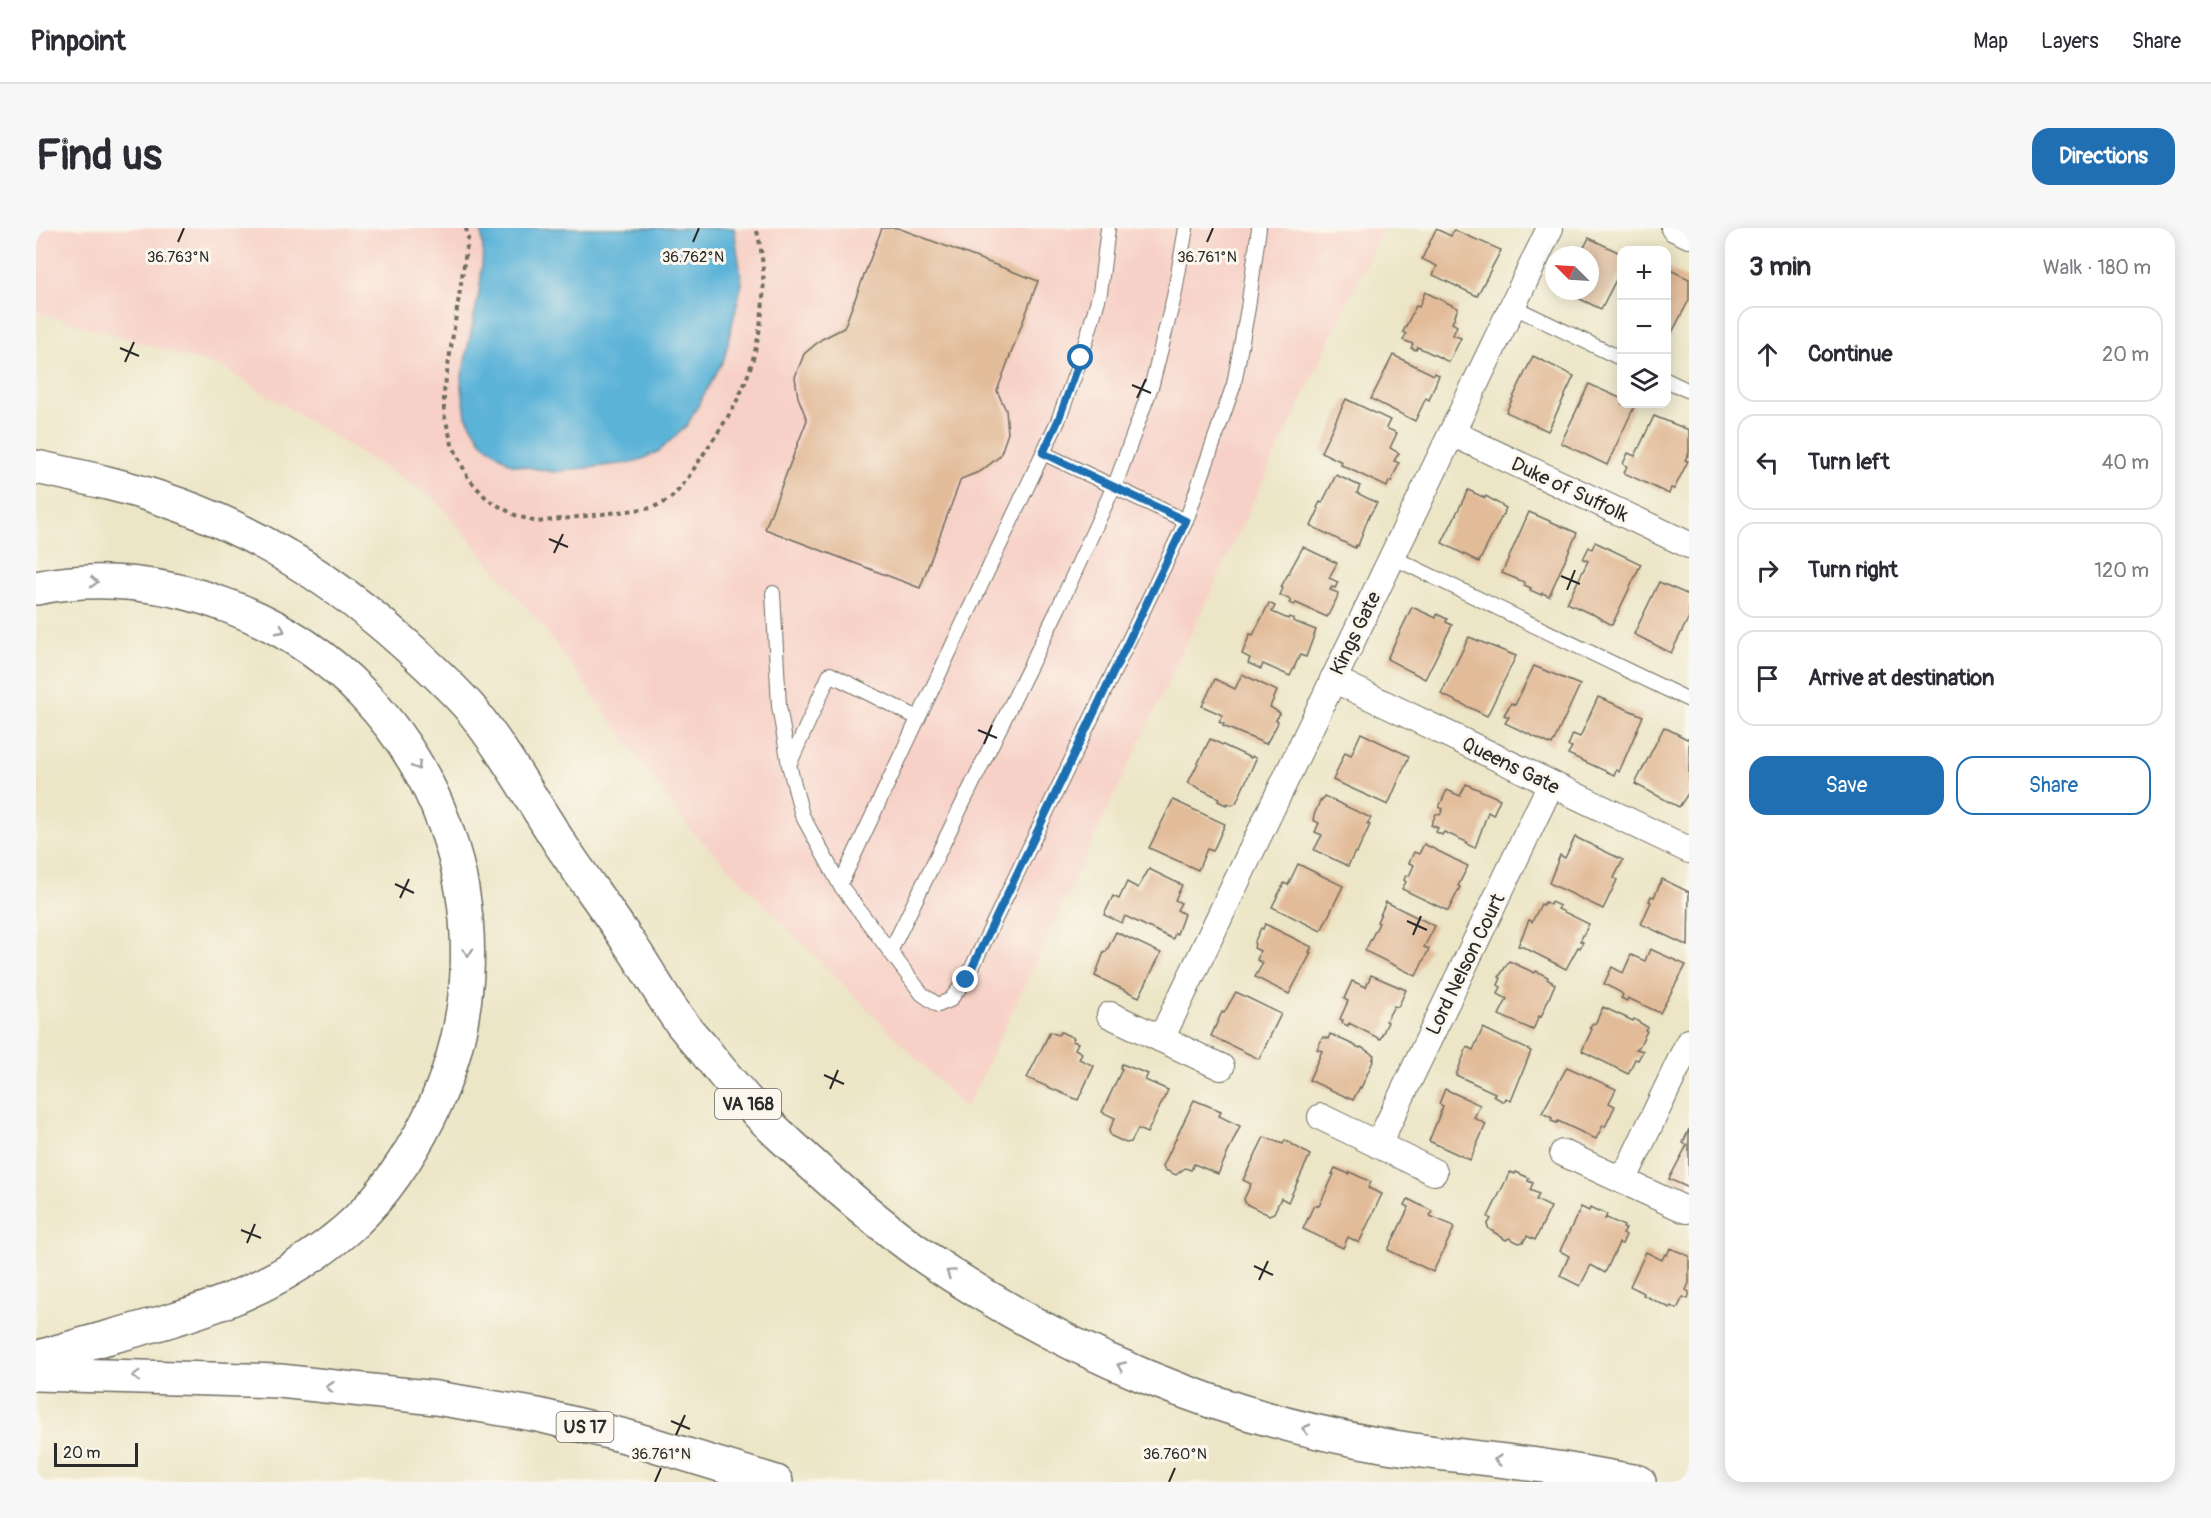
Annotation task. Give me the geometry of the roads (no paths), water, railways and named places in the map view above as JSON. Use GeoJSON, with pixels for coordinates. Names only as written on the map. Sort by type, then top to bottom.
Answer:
{"type":"FeatureCollection","features":[{"type":"Feature","properties":{"kind":"highway","name":"VA 168"},"geometry":{"type":"LineString","coordinates":[[36,466],[103,482],[177,504],[210,517],[250,536],[319,576],[374,616],[443,679],[472,711],[516,772],[559,841],[647,968],[671,1010],[744,1100],[780,1136],[851,1198],[921,1254],[958,1278],[1053,1335],[1151,1379],[1273,1421],[1380,1445],[1550,1467],[1639,1482]]}},
{"type":"Feature","properties":{"kind":"highway"},"geometry":{"type":"LineString","coordinates":[[36,588],[85,582],[117,583],[169,588],[205,597],[244,612],[306,645],[361,691],[418,765],[439,807],[457,856],[466,908],[469,957],[466,1005],[450,1070],[435,1108],[404,1164],[378,1198],[347,1229],[312,1257],[276,1279],[221,1304],[154,1326],[86,1342],[36,1358]]}},
{"type":"Feature","properties":{"kind":"highway","name":"US 17"},"geometry":{"type":"LineString","coordinates":[[36,1374],[280,1381],[436,1398],[538,1415],[625,1436],[776,1482]]}},
{"type":"Feature","properties":{"kind":"highway"},"geometry":{"type":"LineString","coordinates":[[388,1393],[584,1443],[715,1482]]}},
{"type":"Feature","properties":{"kind":"highway"},"geometry":{"type":"LineString","coordinates":[[1550,1467],[1600,1482]]}},
{"type":"Feature","properties":{"kind":"street","name":"Kings Gate"},"geometry":{"type":"LineString","coordinates":[[1161,1039],[1550,228]]}},
{"type":"Feature","properties":{"kind":"street"},"geometry":{"type":"LineString","coordinates":[[1674,228],[1689,235]]}},
{"type":"Feature","properties":{"kind":"street","name":"Duke of Suffolk"},"geometry":{"type":"LineString","coordinates":[[1452,433],[1689,545]]}},
{"type":"Feature","properties":{"kind":"street","name":"Queens Gate"},"geometry":{"type":"LineString","coordinates":[[1333,679],[1689,850]]}},
{"type":"Feature","properties":{"kind":"street","name":"Lord Nelson Court"},"geometry":{"type":"LineString","coordinates":[[1378,1145],[1551,784]]}},
{"type":"Feature","properties":{"kind":"street"},"geometry":{"type":"LineString","coordinates":[[1110,1015],[1221,1067]]}},
{"type":"Feature","properties":{"kind":"street"},"geometry":{"type":"LineString","coordinates":[[1623,1181],[1689,1042]]}},
{"type":"Feature","properties":{"kind":"street"},"geometry":{"type":"LineString","coordinates":[[1321,1117],[1434,1172]]}},
{"type":"Feature","properties":{"kind":"street"},"geometry":{"type":"LineString","coordinates":[[1563,1153],[1686,1210]]}},
{"type":"Feature","properties":{"kind":"lane"},"geometry":{"type":"LineString","coordinates":[[840,885],[1058,421],[1081,358],[1100,293],[1108,228]]}},
{"type":"Feature","properties":{"kind":"lane"},"geometry":{"type":"LineString","coordinates":[[890,952],[1058,609],[1114,486],[1152,384],[1174,297],[1186,228]]}},
{"type":"Feature","properties":{"kind":"lane"},"geometry":{"type":"LineString","coordinates":[[773,593],[779,706],[789,765],[802,815],[840,885],[921,994],[938,1005],[950,1000],[966,980],[1186,521],[1234,384],[1259,228]]}},
{"type":"Feature","properties":{"kind":"lane"},"geometry":{"type":"LineString","coordinates":[[1512,306],[1617,357]]}},
{"type":"Feature","properties":{"kind":"lane"},"geometry":{"type":"LineString","coordinates":[[1671,383],[1689,391]]}},
{"type":"Feature","properties":{"kind":"lane"},"geometry":{"type":"LineString","coordinates":[[1043,453],[1186,521]]}},
{"type":"Feature","properties":{"kind":"lane"},"geometry":{"type":"LineString","coordinates":[[1392,557],[1689,700]]}},
{"type":"Feature","properties":{"kind":"lane"},"geometry":{"type":"LineString","coordinates":[[789,765],[830,674],[918,718]]}},
{"type":"Feature","properties":{"kind":"water"},"geometry":{"type":"Polygon","coordinates":[[[481,228],[734,228],[742,283],[724,359],[687,425],[659,451],[636,462],[553,472],[511,464],[482,442],[466,416],[461,381],[480,288],[483,251],[481,228]]]}}]}
